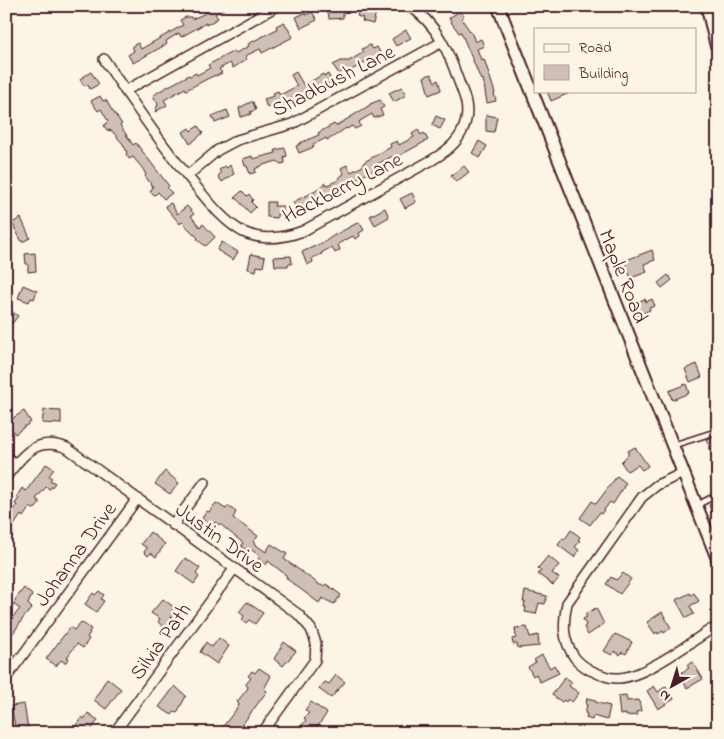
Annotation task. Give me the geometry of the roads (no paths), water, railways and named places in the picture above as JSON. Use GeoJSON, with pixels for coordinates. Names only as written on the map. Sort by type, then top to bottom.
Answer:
{"type":"FeatureCollection","features":[{"type":"Feature","properties":{"kind":"highway"},"geometry":{"type":"LineString","coordinates":[[709,6],[718,44]]}},
{"type":"Feature","properties":{"kind":"street"},"geometry":{"type":"LineString","coordinates":[[125,91],[277,6]]}},
{"type":"Feature","properties":{"kind":"street","name":"Hackberry Lane"},"geometry":{"type":"LineString","coordinates":[[104,59],[165,150],[211,205],[228,222],[244,232],[266,238],[288,237],[303,231],[432,160],[448,150],[456,142],[466,121],[466,100],[450,57],[442,42],[426,20],[409,6]]}},
{"type":"Feature","properties":{"kind":"street","name":"Maple Road"},"geometry":{"type":"LineString","coordinates":[[498,6],[718,560]]}},
{"type":"Feature","properties":{"kind":"street","name":"Shadbush Lane"},"geometry":{"type":"LineString","coordinates":[[187,176],[218,150],[237,140],[292,124],[442,42]]}},
{"type":"Feature","properties":{"kind":"street","name":"Justin Drive"},"geometry":{"type":"LineString","coordinates":[[6,477],[26,452],[49,444],[67,448],[298,614],[311,630],[316,642],[315,660],[262,733]]}},
{"type":"Feature","properties":{"kind":"street"},"geometry":{"type":"LineString","coordinates":[[6,457],[16,464]]}},
{"type":"Feature","properties":{"kind":"street"},"geometry":{"type":"LineString","coordinates":[[683,473],[657,485],[642,497],[566,603],[563,624],[568,648],[580,664],[600,675],[619,678],[636,674],[718,627]]}},
{"type":"Feature","properties":{"kind":"street"},"geometry":{"type":"LineString","coordinates":[[173,525],[205,482]]}},
{"type":"Feature","properties":{"kind":"street","name":"Johanna Drive"},"geometry":{"type":"LineString","coordinates":[[6,678],[137,499]]}},
{"type":"Feature","properties":{"kind":"street","name":"Silvia Path"},"geometry":{"type":"LineString","coordinates":[[114,733],[234,569]]}},
{"type":"Feature","properties":{"kind":"lane"},"geometry":{"type":"LineString","coordinates":[[672,446],[718,431]]}},
{"type":"Feature","properties":{"kind":"lane"},"geometry":{"type":"LineString","coordinates":[[696,506],[715,496],[718,492]]}}]}
